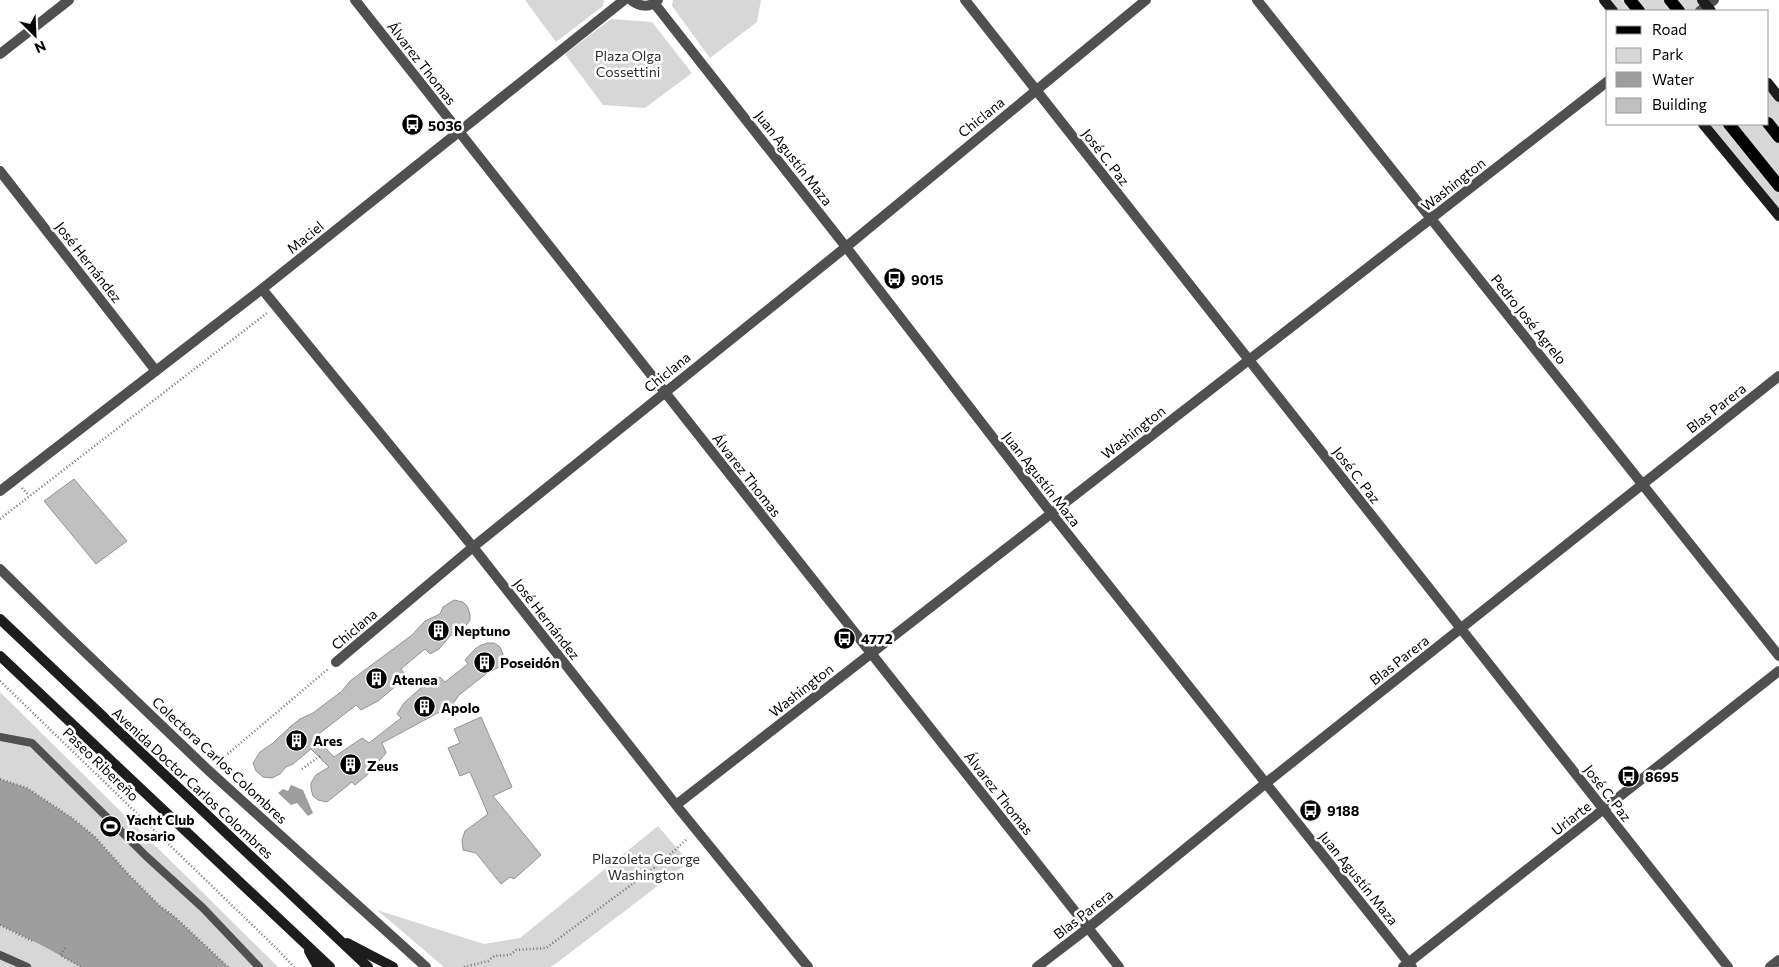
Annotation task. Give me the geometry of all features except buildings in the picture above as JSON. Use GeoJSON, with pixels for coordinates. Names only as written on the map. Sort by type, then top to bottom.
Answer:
{"type":"FeatureCollection","features":[{"type":"Feature","properties":{"kind":"main road"},"geometry":{"type":"LineString","coordinates":[[1604,0],[1612,10]]}},
{"type":"Feature","properties":{"kind":"main road"},"geometry":{"type":"LineString","coordinates":[[1630,0],[1638,10]]}},
{"type":"Feature","properties":{"kind":"main road"},"geometry":{"type":"LineString","coordinates":[[1670,0],[1678,10]]}},
{"type":"Feature","properties":{"kind":"main road"},"geometry":{"type":"LineString","coordinates":[[1769,84],[1779,97]]}},
{"type":"Feature","properties":{"kind":"main road"},"geometry":{"type":"LineString","coordinates":[[1769,124],[1779,137]]}},
{"type":"Feature","properties":{"kind":"main road"},"geometry":{"type":"LineString","coordinates":[[1704,125],[1779,216]]}},
{"type":"Feature","properties":{"kind":"main road"},"geometry":{"type":"LineString","coordinates":[[1730,125],[1779,186]]}},
{"type":"Feature","properties":{"kind":"main road","name":"Avenida Doctor Carlos Colombres"},"geometry":{"type":"LineString","coordinates":[[0,619],[368,967]]}},
{"type":"Feature","properties":{"kind":"main road"},"geometry":{"type":"LineString","coordinates":[[0,656],[330,967]]}},
{"type":"Feature","properties":{"kind":"main road"},"geometry":{"type":"LineString","coordinates":[[337,938],[393,967]]}},
{"type":"Feature","properties":{"kind":"main road"},"geometry":{"type":"LineString","coordinates":[[304,942],[318,967]]}},
{"type":"Feature","properties":{"kind":"street"},"geometry":{"type":"LineString","coordinates":[[0,54],[68,0]]}},
{"type":"Feature","properties":{"kind":"street","name":"Álvarez Thomas"},"geometry":{"type":"LineString","coordinates":[[355,0],[1119,967]]}},
{"type":"Feature","properties":{"kind":"street","name":"Maciel"},"geometry":{"type":"LineString","coordinates":[[0,491],[262,289],[624,0]]}},
{"type":"Feature","properties":{"kind":"street"},"geometry":{"type":"LineString","coordinates":[[631,0],[643,6],[656,2]]}},
{"type":"Feature","properties":{"kind":"street","name":"José C. Paz"},"geometry":{"type":"LineString","coordinates":[[965,0],[1728,967]]}},
{"type":"Feature","properties":{"kind":"street","name":"Chiclana"},"geometry":{"type":"LineString","coordinates":[[336,662],[473,548],[1146,0]]}},
{"type":"Feature","properties":{"kind":"street","name":"Pedro José Agrelo"},"geometry":{"type":"LineString","coordinates":[[1257,0],[1779,656]]}},
{"type":"Feature","properties":{"kind":"street","name":"Juan Agustín Maza"},"geometry":{"type":"LineString","coordinates":[[656,2],[1051,513],[1408,965]]}},
{"type":"Feature","properties":{"kind":"street","name":"Washington"},"geometry":{"type":"LineString","coordinates":[[676,805],[1606,83]]}},
{"type":"Feature","properties":{"kind":"street","name":"José Hernández"},"geometry":{"type":"LineString","coordinates":[[0,171],[156,371]]}},
{"type":"Feature","properties":{"kind":"street","name":"José Hernández"},"geometry":{"type":"LineString","coordinates":[[262,289],[473,548],[676,805],[808,967]]}},
{"type":"Feature","properties":{"kind":"street","name":"Blas Parera"},"geometry":{"type":"LineString","coordinates":[[1037,967],[1779,376]]}},
{"type":"Feature","properties":{"kind":"street","name":"Colectora Carlos Colombres"},"geometry":{"type":"LineString","coordinates":[[0,569],[208,770],[426,967]]}},
{"type":"Feature","properties":{"kind":"street","name":"Uriarte"},"geometry":{"type":"LineString","coordinates":[[1408,965],[1779,671]]}},
{"type":"Feature","properties":{"kind":"street"},"geometry":{"type":"LineString","coordinates":[[1770,967],[1779,960]]}},
{"type":"Feature","properties":{"kind":"lane"},"geometry":{"type":"LineString","coordinates":[[0,737],[32,743],[146,856],[204,908],[259,967]]}},
{"type":"Feature","properties":{"kind":"lane"},"geometry":{"type":"LineString","coordinates":[[0,955],[27,967]]}},
{"type":"Feature","properties":{"kind":"path"},"geometry":{"type":"LineString","coordinates":[[0,519],[276,306]]}},
{"type":"Feature","properties":{"kind":"path","name":"Chiclana"},"geometry":{"type":"LineString","coordinates":[[208,770],[336,662]]}},
{"type":"Feature","properties":{"kind":"path","name":"Paseo Ribereño"},"geometry":{"type":"LineString","coordinates":[[0,681],[276,947],[294,967]]}},
{"type":"Feature","properties":{"kind":"path"},"geometry":{"type":"LineString","coordinates":[[302,769],[320,756]]}},
{"type":"Feature","properties":{"kind":"path"},"geometry":{"type":"LineString","coordinates":[[0,778],[28,788],[88,830],[160,906],[175,917],[228,967]]}},
{"type":"Feature","properties":{"kind":"path"},"geometry":{"type":"LineString","coordinates":[[464,967],[488,961],[494,956],[510,954],[516,950],[546,948],[662,862],[696,830]]}},
{"type":"Feature","properties":{"kind":"path"},"geometry":{"type":"LineString","coordinates":[[0,925],[32,941]]}},
{"type":"Feature","properties":{"kind":"path"},"geometry":{"type":"LineString","coordinates":[[65,948],[60,955],[81,967]]}},
{"type":"Feature","properties":{"kind":"green space","name":"Plaza Olga Cossettini"},"geometry":{"type":"Polygon","coordinates":[[[525,0],[604,0],[603,6],[556,42],[525,0]]]}},
{"type":"Feature","properties":{"kind":"green space","name":"Plaza Olga Cossettini"},"geometry":{"type":"Polygon","coordinates":[[[673,0],[761,0],[757,22],[710,58],[672,6],[673,0]]]}},
{"type":"Feature","properties":{"kind":"green space"},"geometry":{"type":"Polygon","coordinates":[[[1604,0],[1702,0],[1710,10],[1612,10],[1604,0]]]}},
{"type":"Feature","properties":{"kind":"green space","name":"Plaza Olga Cossettini"},"geometry":{"type":"Polygon","coordinates":[[[611,19],[652,22],[692,73],[645,108],[603,105],[565,54],[611,19]]]}},
{"type":"Feature","properties":{"kind":"green space"},"geometry":{"type":"Polygon","coordinates":[[[1769,84],[1779,97],[1779,216],[1704,125],[1769,125],[1769,84]]]}},
{"type":"Feature","properties":{"kind":"green space","name":"Yacht Club Rosario"},"geometry":{"type":"Polygon","coordinates":[[[0,692],[278,967],[228,967],[175,917],[160,906],[95,837],[72,818],[27,788],[0,779],[0,692]]]}},
{"type":"Feature","properties":{"kind":"green space","name":"Plazoleta George Washington"},"geometry":{"type":"Polygon","coordinates":[[[658,826],[689,862],[550,967],[444,967],[377,910],[484,944],[520,938],[658,826]]]}},
{"type":"Feature","properties":{"kind":"green space"},"geometry":{"type":"Polygon","coordinates":[[[0,925],[43,946],[81,967],[0,967],[0,925]]]}},
{"type":"Feature","properties":{"kind":"water"},"geometry":{"type":"Polygon","coordinates":[[[0,779],[27,788],[72,818],[95,837],[160,906],[175,917],[228,967],[81,967],[0,925],[0,779]]]}},
{"type":"Feature","properties":{"kind":"water"},"geometry":{"type":"Polygon","coordinates":[[[291,785],[303,790],[313,813],[308,816],[297,803],[291,805],[278,793],[283,789],[288,791],[291,785]]]}},
{"type":"Feature","properties":{"kind":"place","name":"5036"},"geometry":{"type":"Point","coordinates":[412,125]}},
{"type":"Feature","properties":{"kind":"place","name":"9015"},"geometry":{"type":"Point","coordinates":[895,279]}},
{"type":"Feature","properties":{"kind":"place","name":"Neptuno"},"geometry":{"type":"Point","coordinates":[438,630]}},
{"type":"Feature","properties":{"kind":"place","name":"4772"},"geometry":{"type":"Point","coordinates":[845,638]}},
{"type":"Feature","properties":{"kind":"place","name":"Poseidón"},"geometry":{"type":"Point","coordinates":[484,662]}},
{"type":"Feature","properties":{"kind":"place","name":"Atenea"},"geometry":{"type":"Point","coordinates":[376,679]}},
{"type":"Feature","properties":{"kind":"place","name":"Apolo"},"geometry":{"type":"Point","coordinates":[425,707]}},
{"type":"Feature","properties":{"kind":"place","name":"Ares"},"geometry":{"type":"Point","coordinates":[297,740]}},
{"type":"Feature","properties":{"kind":"place","name":"Zeus"},"geometry":{"type":"Point","coordinates":[351,765]}},
{"type":"Feature","properties":{"kind":"place","name":"8695"},"geometry":{"type":"Point","coordinates":[1629,776]}},
{"type":"Feature","properties":{"kind":"place","name":"9188"},"geometry":{"type":"Point","coordinates":[1311,810]}},
{"type":"Feature","properties":{"kind":"place","name":"Yacht Club Rosario"},"geometry":{"type":"Point","coordinates":[110,827]}}]}
